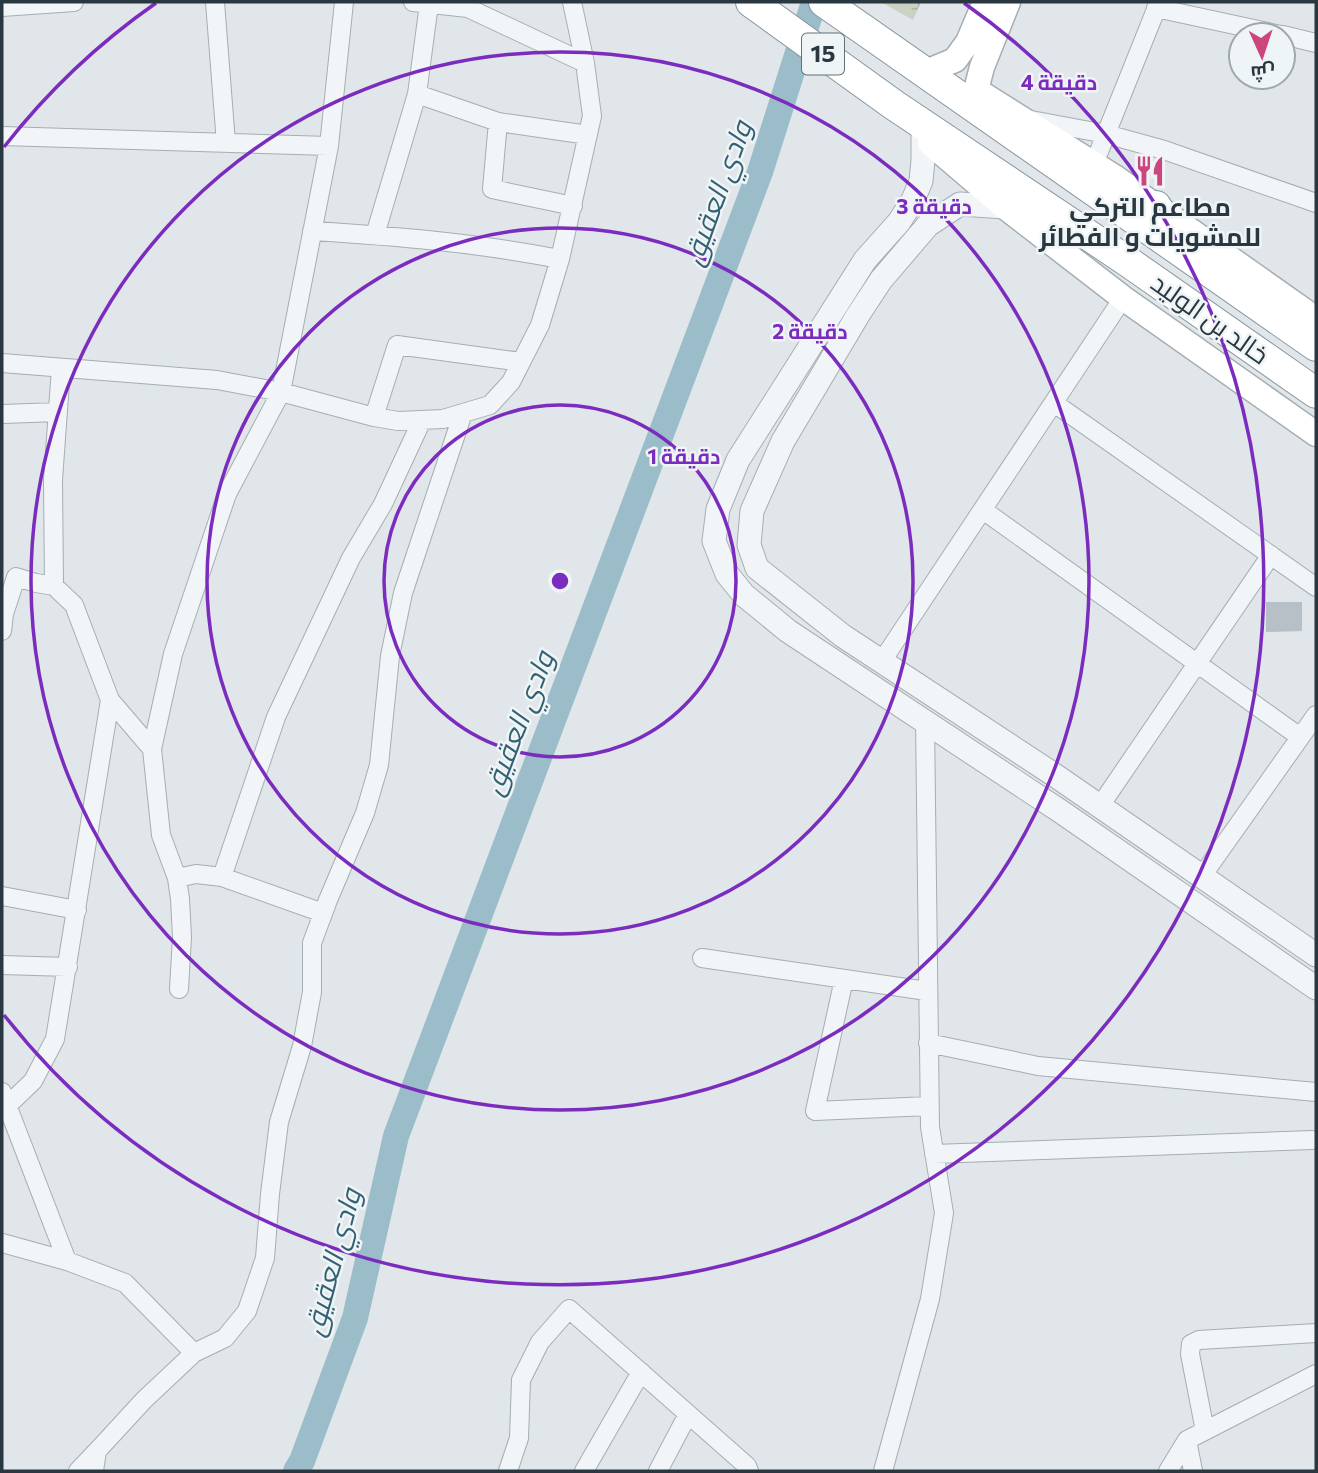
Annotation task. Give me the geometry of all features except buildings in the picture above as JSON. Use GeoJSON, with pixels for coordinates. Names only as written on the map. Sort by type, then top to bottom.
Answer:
{"type":"FeatureCollection","features":[{"type":"Feature","properties":{"kind":"highway","name":"15"},"geometry":{"type":"LineString","coordinates":[[751,2],[911,119]]}},
{"type":"Feature","properties":{"kind":"highway","name":"15"},"geometry":{"type":"LineString","coordinates":[[824,2],[921,69]]}},
{"type":"Feature","properties":{"kind":"highway","name":"خالد بن الوليد"},"geometry":{"type":"LineString","coordinates":[[921,69],[978,100],[1184,254],[1316,346]]}},
{"type":"Feature","properties":{"kind":"highway","name":"خالد بن الوليد"},"geometry":{"type":"LineString","coordinates":[[911,119],[1127,261],[1316,393]]}},
{"type":"Feature","properties":{"kind":"highway"},"geometry":{"type":"LineString","coordinates":[[1156,206],[1184,254]]}},
{"type":"Feature","properties":{"kind":"main road"},"geometry":{"type":"LineString","coordinates":[[921,69],[955,60],[968,41],[985,2]]}},
{"type":"Feature","properties":{"kind":"main road"},"geometry":{"type":"LineString","coordinates":[[1009,2],[982,66],[978,100],[1019,118],[1094,164],[1316,319]]}},
{"type":"Feature","properties":{"kind":"main road"},"geometry":{"type":"LineString","coordinates":[[911,119],[1005,207],[1123,298],[1316,434]]}},
{"type":"Feature","properties":{"kind":"street"},"geometry":{"type":"LineString","coordinates":[[2,7],[74,2]]}},
{"type":"Feature","properties":{"kind":"street"},"geometry":{"type":"LineString","coordinates":[[215,2],[226,143]]}},
{"type":"Feature","properties":{"kind":"street"},"geometry":{"type":"LineString","coordinates":[[179,989],[180,899],[177,878],[161,835],[152,749],[173,654],[223,505],[281,392],[329,146],[344,2]]}},
{"type":"Feature","properties":{"kind":"street"},"geometry":{"type":"LineString","coordinates":[[2,363],[217,380],[281,392],[398,421],[443,419],[490,405],[511,382],[540,326],[560,259],[592,116],[585,63],[572,2]]}},
{"type":"Feature","properties":{"kind":"street"},"geometry":{"type":"LineString","coordinates":[[376,235],[417,94],[421,3],[468,8],[585,63]]}},
{"type":"Feature","properties":{"kind":"street"},"geometry":{"type":"LineString","coordinates":[[1094,164],[1158,5],[1227,22]]}},
{"type":"Feature","properties":{"kind":"street"},"geometry":{"type":"LineString","coordinates":[[1297,39],[1316,43]]}},
{"type":"Feature","properties":{"kind":"street"},"geometry":{"type":"LineString","coordinates":[[417,94],[498,122],[588,135]]}},
{"type":"Feature","properties":{"kind":"street"},"geometry":{"type":"LineString","coordinates":[[1019,118],[1106,134],[1164,150],[1316,203]]}},
{"type":"Feature","properties":{"kind":"street"},"geometry":{"type":"LineString","coordinates":[[911,119],[923,160],[921,181],[914,200],[862,265],[738,460],[718,509],[714,541],[727,574],[744,595],[788,631],[1060,811],[1316,988]]}},
{"type":"Feature","properties":{"kind":"street"},"geometry":{"type":"LineString","coordinates":[[498,122],[492,189],[573,206]]}},
{"type":"Feature","properties":{"kind":"street"},"geometry":{"type":"LineString","coordinates":[[2,136],[329,146]]}},
{"type":"Feature","properties":{"kind":"street"},"geometry":{"type":"LineString","coordinates":[[1005,207],[960,204],[928,226],[881,280],[783,441],[752,511],[749,545],[757,568],[843,636],[1315,950]]}},
{"type":"Feature","properties":{"kind":"street"},"geometry":{"type":"LineString","coordinates":[[312,231],[508,249],[560,259]]}},
{"type":"Feature","properties":{"kind":"street"},"geometry":{"type":"LineString","coordinates":[[862,265],[881,280]]}},
{"type":"Feature","properties":{"kind":"street"},"geometry":{"type":"LineString","coordinates":[[882,661],[1123,298]]}},
{"type":"Feature","properties":{"kind":"street"},"geometry":{"type":"LineString","coordinates":[[374,417],[397,345],[521,362]]}},
{"type":"Feature","properties":{"kind":"street"},"geometry":{"type":"LineString","coordinates":[[54,586],[53,480],[61,368]]}},
{"type":"Feature","properties":{"kind":"street"},"geometry":{"type":"LineString","coordinates":[[1054,403],[1316,587]]}},
{"type":"Feature","properties":{"kind":"street"},"geometry":{"type":"LineString","coordinates":[[2,414],[58,412]]}},
{"type":"Feature","properties":{"kind":"street"},"geometry":{"type":"LineString","coordinates":[[78,1471],[194,1353],[225,1338],[247,1311],[265,1258],[279,1122],[302,1046],[312,992],[312,943],[365,813],[379,765],[390,656],[403,593],[463,413]]}},
{"type":"Feature","properties":{"kind":"street"},"geometry":{"type":"LineString","coordinates":[[222,877],[276,717],[351,558],[383,504],[422,420]]}},
{"type":"Feature","properties":{"kind":"street"},"geometry":{"type":"LineString","coordinates":[[982,510],[1300,737]]}},
{"type":"Feature","properties":{"kind":"street"},"geometry":{"type":"LineString","coordinates":[[1100,806],[1271,555]]}},
{"type":"Feature","properties":{"kind":"street"},"geometry":{"type":"LineString","coordinates":[[2,631],[9,572],[36,583],[54,586],[74,605],[110,700],[152,749]]}},
{"type":"Feature","properties":{"kind":"street"},"geometry":{"type":"LineString","coordinates":[[66,1261],[4,1099],[33,1081],[55,1039],[110,700]]}},
{"type":"Feature","properties":{"kind":"street"},"geometry":{"type":"LineString","coordinates":[[1202,876],[1316,715]]}},
{"type":"Feature","properties":{"kind":"street"},"geometry":{"type":"LineString","coordinates":[[883,1471],[932,1287],[944,1213],[929,1106],[925,722]]}},
{"type":"Feature","properties":{"kind":"street"},"geometry":{"type":"LineString","coordinates":[[1149,873],[1162,849]]}},
{"type":"Feature","properties":{"kind":"street"},"geometry":{"type":"LineString","coordinates":[[177,878],[196,874],[222,877],[323,913]]}},
{"type":"Feature","properties":{"kind":"street"},"geometry":{"type":"LineString","coordinates":[[2,896],[77,910]]}},
{"type":"Feature","properties":{"kind":"street"},"geometry":{"type":"LineString","coordinates":[[702,958],[928,991]]}},
{"type":"Feature","properties":{"kind":"street"},"geometry":{"type":"LineString","coordinates":[[2,965],[68,967]]}},
{"type":"Feature","properties":{"kind":"street"},"geometry":{"type":"LineString","coordinates":[[844,979],[816,1111],[929,1106]]}},
{"type":"Feature","properties":{"kind":"street"},"geometry":{"type":"LineString","coordinates":[[928,1043],[1038,1066],[1316,1092]]}},
{"type":"Feature","properties":{"kind":"street"},"geometry":{"type":"LineString","coordinates":[[934,1154],[1312,1140]]}},
{"type":"Feature","properties":{"kind":"street"},"geometry":{"type":"LineString","coordinates":[[2,1242],[66,1261],[125,1283],[194,1353]]}},
{"type":"Feature","properties":{"kind":"street"},"geometry":{"type":"LineString","coordinates":[[509,1471],[519,1437],[521,1380],[540,1342],[569,1309],[747,1466],[749,1471]]}},
{"type":"Feature","properties":{"kind":"street"},"geometry":{"type":"LineString","coordinates":[[1205,1431],[1190,1354],[1191,1344],[1199,1340],[1316,1333]]}},
{"type":"Feature","properties":{"kind":"street"},"geometry":{"type":"LineString","coordinates":[[583,1471],[641,1372]]}},
{"type":"Feature","properties":{"kind":"street"},"geometry":{"type":"LineString","coordinates":[[1168,1471],[1187,1440],[1316,1374]]}},
{"type":"Feature","properties":{"kind":"street"},"geometry":{"type":"LineString","coordinates":[[658,1471],[688,1414]]}},
{"type":"Feature","properties":{"kind":"street"},"geometry":{"type":"LineString","coordinates":[[1187,1440],[1193,1471]]}},
{"type":"Feature","properties":{"kind":"street"},"geometry":{"type":"LineString","coordinates":[[94,1471],[97,1451]]}},
{"type":"Feature","properties":{"kind":"green space"},"geometry":{"type":"Polygon","coordinates":[[[881,2],[921,2],[913,20],[881,2]]]}},
{"type":"Feature","properties":{"kind":"waterway","name":"وادي العقيق"},"geometry":{"type":"LineString","coordinates":[[296,1471],[355,1318],[396,1136],[760,172],[814,2]]}},
{"type":"Feature","properties":{"kind":"place","name":"مطاعم التركي للمشويات و الفطائر"},"geometry":{"type":"Point","coordinates":[1150,171]}}]}
